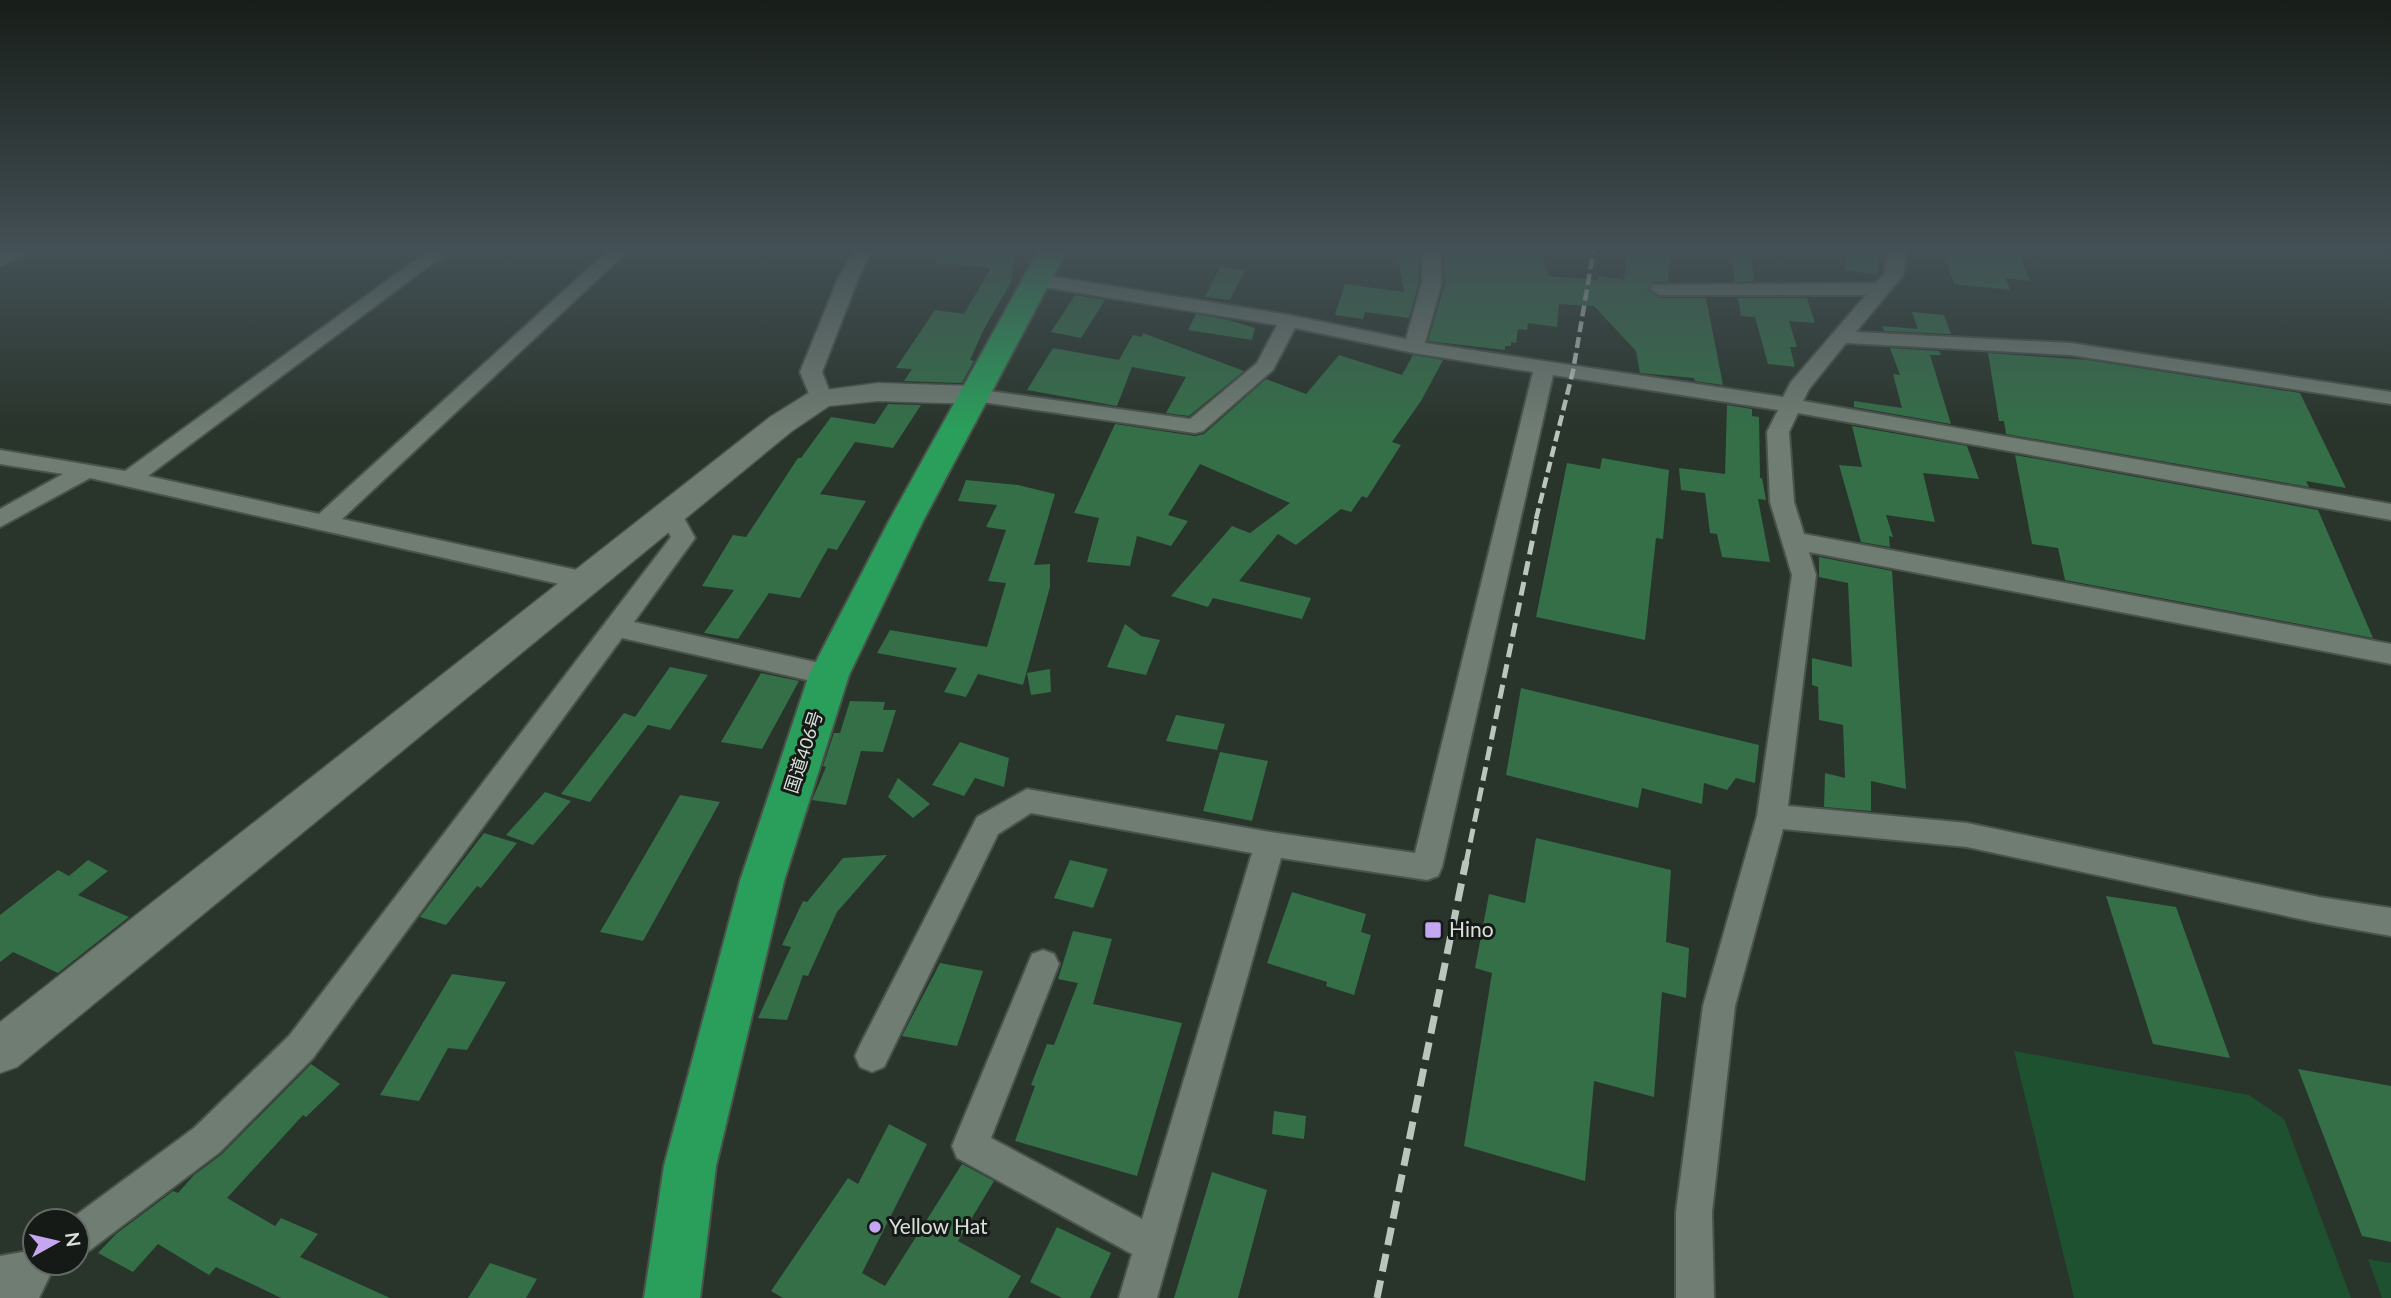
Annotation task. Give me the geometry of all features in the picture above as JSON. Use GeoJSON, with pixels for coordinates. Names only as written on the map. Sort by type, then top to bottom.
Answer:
{"type":"FeatureCollection","features":[{"type":"Feature","properties":{"kind":"highway","name":"国道406号"},"geometry":{"type":"LineString","coordinates":[[671,1298],[693,1153],[762,881],[829,675],[905,521],[1021,309]]}},
{"type":"Feature","properties":{"kind":"street"},"geometry":{"type":"LineString","coordinates":[[129,480],[362,309]]}},
{"type":"Feature","properties":{"kind":"street"},"geometry":{"type":"LineString","coordinates":[[323,523],[556,309]]}},
{"type":"Feature","properties":{"kind":"street"},"geometry":{"type":"LineString","coordinates":[[821,398],[811,372],[836,309]]}},
{"type":"Feature","properties":{"kind":"street"},"geometry":{"type":"LineString","coordinates":[[1236,309],[1414,348],[1790,405],[2391,512]]}},
{"type":"Feature","properties":{"kind":"street"},"geometry":{"type":"LineString","coordinates":[[1414,348],[1425,309]]}},
{"type":"Feature","properties":{"kind":"street"},"geometry":{"type":"LineString","coordinates":[[1695,1298],[1694,1212],[1719,1006],[1772,816],[1804,575],[1782,502],[1778,432],[1799,387],[1865,309]]}},
{"type":"Feature","properties":{"kind":"street"},"geometry":{"type":"LineString","coordinates":[[0,1051],[781,424],[821,398],[878,392],[975,395],[1195,426],[1266,366],[1289,321]]}},
{"type":"Feature","properties":{"kind":"street"},"geometry":{"type":"LineString","coordinates":[[1841,337],[2070,349],[2391,398]]}},
{"type":"Feature","properties":{"kind":"street"},"geometry":{"type":"LineString","coordinates":[[872,1056],[987,826],[1027,801],[1270,844],[1427,867],[1545,366]]}},
{"type":"Feature","properties":{"kind":"street"},"geometry":{"type":"LineString","coordinates":[[0,457],[87,470],[586,581]]}},
{"type":"Feature","properties":{"kind":"street"},"geometry":{"type":"LineString","coordinates":[[0,519],[87,470]]}},
{"type":"Feature","properties":{"kind":"street"},"geometry":{"type":"LineString","coordinates":[[91,1227],[207,1140],[301,1047],[682,538],[670,513]]}},
{"type":"Feature","properties":{"kind":"street"},"geometry":{"type":"LineString","coordinates":[[1795,541],[2391,654]]}},
{"type":"Feature","properties":{"kind":"street"},"geometry":{"type":"LineString","coordinates":[[616,627],[829,675]]}},
{"type":"Feature","properties":{"kind":"street"},"geometry":{"type":"LineString","coordinates":[[1772,816],[1967,835],[2306,908],[2391,922]]}},
{"type":"Feature","properties":{"kind":"street"},"geometry":{"type":"LineString","coordinates":[[1138,1298],[1270,844]]}},
{"type":"Feature","properties":{"kind":"street"},"geometry":{"type":"LineString","coordinates":[[1043,964],[970,1146],[1154,1246]]}},
{"type":"Feature","properties":{"kind":"green space"},"geometry":{"type":"Polygon","coordinates":[[[2014,1051],[2249,1095],[2284,1119],[2351,1298],[2074,1298],[2014,1051]]]}},
{"type":"Feature","properties":{"kind":"green space"},"geometry":{"type":"Polygon","coordinates":[[[2368,1259],[2391,1263],[2391,1298],[2382,1298],[2368,1259]]]}},
{"type":"Feature","properties":{"kind":"building"},"geometry":{"type":"Polygon","coordinates":[[[967,309],[996,309],[984,329],[970,360],[974,361],[962,383],[904,381],[912,369],[896,368],[935,310],[964,314],[967,309]]]}},
{"type":"Feature","properties":{"kind":"building"},"geometry":{"type":"Polygon","coordinates":[[[1066,309],[1100,309],[1081,338],[1051,332],[1066,309]]]}},
{"type":"Feature","properties":{"kind":"building"},"geometry":{"type":"Polygon","coordinates":[[[1337,309],[1412,309],[1409,318],[1365,312],[1363,319],[1335,315],[1337,309]]]}},
{"type":"Feature","properties":{"kind":"building"},"geometry":{"type":"Polygon","coordinates":[[[1438,309],[1559,309],[1557,327],[1528,323],[1527,330],[1518,329],[1516,343],[1511,342],[1511,346],[1505,346],[1505,350],[1428,341],[1438,309]]]}},
{"type":"Feature","properties":{"kind":"building"},"geometry":{"type":"Polygon","coordinates":[[[1596,309],[1708,309],[1723,385],[1695,381],[1694,378],[1640,373],[1636,351],[1596,309]]]}},
{"type":"Feature","properties":{"kind":"building"},"geometry":{"type":"Polygon","coordinates":[[[1740,309],[1810,309],[1815,323],[1789,321],[1797,347],[1790,347],[1795,367],[1768,364],[1755,317],[1741,316],[1740,309]]]}},
{"type":"Feature","properties":{"kind":"building"},"geometry":{"type":"Polygon","coordinates":[[[1912,312],[1944,315],[1951,334],[1884,331],[1882,326],[1918,329],[1912,312]]]}},
{"type":"Feature","properties":{"kind":"building"},"geometry":{"type":"Polygon","coordinates":[[[1196,314],[1255,328],[1252,340],[1188,330],[1196,314]]]}},
{"type":"Feature","properties":{"kind":"building"},"geometry":{"type":"Polygon","coordinates":[[[1143,333],[1244,371],[1189,416],[1166,413],[1186,377],[1132,367],[1117,406],[1027,390],[1053,348],[1119,360],[1133,335],[1142,337],[1143,333]]]}},
{"type":"Feature","properties":{"kind":"building"},"geometry":{"type":"Polygon","coordinates":[[[1890,348],[1939,351],[1941,355],[1930,355],[1951,424],[1854,407],[1854,401],[1902,408],[1893,374],[1900,375],[1890,348]]]}},
{"type":"Feature","properties":{"kind":"building"},"geometry":{"type":"Polygon","coordinates":[[[1988,353],[2088,360],[2300,393],[2346,488],[2306,481],[2309,487],[2006,434],[2004,421],[1999,421],[1988,353]]]}},
{"type":"Feature","properties":{"kind":"building"},"geometry":{"type":"Polygon","coordinates":[[[1339,355],[1402,375],[1413,355],[1443,360],[1421,401],[1392,442],[1401,445],[1367,498],[1362,496],[1351,512],[1341,509],[1296,545],[1278,534],[1239,581],[1311,598],[1302,619],[1213,598],[1208,607],[1171,596],[1232,526],[1250,533],[1290,503],[1200,464],[1168,515],[1188,521],[1171,546],[1137,536],[1130,566],[1087,562],[1099,518],[1074,513],[1115,424],[1195,436],[1204,434],[1266,379],[1306,394],[1339,355]]]}},
{"type":"Feature","properties":{"kind":"building"},"geometry":{"type":"Polygon","coordinates":[[[888,404],[921,405],[893,448],[855,442],[820,494],[866,501],[837,550],[828,548],[800,598],[769,593],[738,639],[704,633],[734,590],[702,586],[733,535],[746,537],[798,458],[801,458],[831,417],[875,424],[888,404]]]}},
{"type":"Feature","properties":{"kind":"building"},"geometry":{"type":"Polygon","coordinates":[[[1727,405],[1752,409],[1752,416],[1759,417],[1760,478],[1766,500],[1758,499],[1770,562],[1722,557],[1717,534],[1710,533],[1705,493],[1681,490],[1679,468],[1725,474],[1727,405]]]}},
{"type":"Feature","properties":{"kind":"building"},"geometry":{"type":"Polygon","coordinates":[[[1852,426],[1967,446],[1979,479],[1923,473],[1935,522],[1886,515],[1893,537],[1889,536],[1890,547],[1861,542],[1839,465],[1862,467],[1852,426]]]}},
{"type":"Feature","properties":{"kind":"building"},"geometry":{"type":"Polygon","coordinates":[[[2015,455],[2318,510],[2373,638],[2065,580],[2058,548],[2032,544],[2015,455]]]}},
{"type":"Feature","properties":{"kind":"building"},"geometry":{"type":"Polygon","coordinates":[[[1602,458],[1669,470],[1663,539],[1656,538],[1645,640],[1536,617],[1567,463],[1600,469],[1602,458]]]}},
{"type":"Feature","properties":{"kind":"building"},"geometry":{"type":"Polygon","coordinates":[[[966,480],[1018,485],[1055,494],[1034,565],[1050,564],[1050,587],[1023,685],[978,674],[966,697],[944,692],[957,668],[877,653],[890,630],[987,647],[1006,583],[988,581],[1006,530],[986,527],[997,505],[958,501],[966,480]]]}},
{"type":"Feature","properties":{"kind":"building"},"geometry":{"type":"Polygon","coordinates":[[[1819,557],[1892,571],[1906,789],[1871,781],[1871,811],[1824,807],[1825,773],[1845,778],[1843,725],[1819,720],[1818,687],[1812,685],[1812,658],[1852,667],[1848,583],[1819,577],[1819,557]]]}},
{"type":"Feature","properties":{"kind":"building"},"geometry":{"type":"Polygon","coordinates":[[[1125,624],[1141,636],[1160,640],[1146,675],[1107,667],[1125,624]]]}},
{"type":"Feature","properties":{"kind":"building"},"geometry":{"type":"Polygon","coordinates":[[[670,667],[708,675],[670,730],[648,725],[590,802],[561,794],[624,713],[635,717],[670,667]]]}},
{"type":"Feature","properties":{"kind":"building"},"geometry":{"type":"Polygon","coordinates":[[[1050,669],[1051,692],[1031,695],[1027,673],[1050,669]]]}},
{"type":"Feature","properties":{"kind":"building"},"geometry":{"type":"Polygon","coordinates":[[[761,673],[799,681],[762,749],[721,742],[761,673]]]}},
{"type":"Feature","properties":{"kind":"building"},"geometry":{"type":"Polygon","coordinates":[[[1521,688],[1759,745],[1755,783],[1736,778],[1727,790],[1704,783],[1702,804],[1642,788],[1638,808],[1506,775],[1521,688]]]}},
{"type":"Feature","properties":{"kind":"building"},"geometry":{"type":"Polygon","coordinates":[[[850,701],[885,702],[883,710],[896,710],[883,752],[861,751],[846,805],[812,800],[826,767],[823,766],[834,733],[840,733],[850,701]]]}},
{"type":"Feature","properties":{"kind":"building"},"geometry":{"type":"Polygon","coordinates":[[[1176,715],[1225,724],[1217,750],[1166,741],[1176,715]]]}},
{"type":"Feature","properties":{"kind":"building"},"geometry":{"type":"Polygon","coordinates":[[[960,742],[1009,758],[1004,787],[975,778],[964,796],[932,785],[960,742]]]}},
{"type":"Feature","properties":{"kind":"building"},"geometry":{"type":"Polygon","coordinates":[[[1220,752],[1268,761],[1252,821],[1203,811],[1220,752]]]}},
{"type":"Feature","properties":{"kind":"building"},"geometry":{"type":"Polygon","coordinates":[[[898,778],[930,804],[913,818],[888,797],[898,778]]]}},
{"type":"Feature","properties":{"kind":"building"},"geometry":{"type":"Polygon","coordinates":[[[545,792],[571,801],[533,845],[506,835],[545,792]]]}},
{"type":"Feature","properties":{"kind":"building"},"geometry":{"type":"Polygon","coordinates":[[[680,795],[720,802],[643,941],[600,932],[680,795]]]}},
{"type":"Feature","properties":{"kind":"building"},"geometry":{"type":"Polygon","coordinates":[[[484,833],[517,843],[481,888],[477,886],[446,925],[420,917],[484,833]]]}},
{"type":"Feature","properties":{"kind":"building"},"geometry":{"type":"Polygon","coordinates":[[[1536,838],[1671,870],[1666,942],[1689,948],[1686,998],[1662,992],[1654,1097],[1594,1081],[1585,1181],[1464,1146],[1492,973],[1475,968],[1489,894],[1525,903],[1536,838]]]}},
{"type":"Feature","properties":{"kind":"building"},"geometry":{"type":"Polygon","coordinates":[[[887,855],[837,912],[808,976],[803,975],[787,1020],[758,1018],[791,947],[782,945],[803,901],[807,902],[843,858],[887,855]]]}},
{"type":"Feature","properties":{"kind":"building"},"geometry":{"type":"Polygon","coordinates":[[[88,860],[108,871],[78,895],[129,917],[58,973],[13,952],[0,962],[0,915],[58,870],[69,876],[88,860]]]}},
{"type":"Feature","properties":{"kind":"building"},"geometry":{"type":"Polygon","coordinates":[[[1070,860],[1108,869],[1093,908],[1054,898],[1070,860]]]}},
{"type":"Feature","properties":{"kind":"building"},"geometry":{"type":"Polygon","coordinates":[[[1292,892],[1366,914],[1361,932],[1371,935],[1354,995],[1326,986],[1327,982],[1267,963],[1292,892]]]}},
{"type":"Feature","properties":{"kind":"building"},"geometry":{"type":"Polygon","coordinates":[[[2106,896],[2176,907],[2230,1058],[2153,1044],[2106,896]]]}},
{"type":"Feature","properties":{"kind":"building"},"geometry":{"type":"Polygon","coordinates":[[[1073,931],[1112,939],[1093,1004],[1182,1023],[1137,1176],[1015,1141],[1035,1086],[1031,1085],[1047,1044],[1054,1045],[1078,983],[1058,979],[1073,931]]]}},
{"type":"Feature","properties":{"kind":"building"},"geometry":{"type":"Polygon","coordinates":[[[940,963],[983,971],[957,1046],[902,1036],[940,963]]]}},
{"type":"Feature","properties":{"kind":"building"},"geometry":{"type":"Polygon","coordinates":[[[452,974],[506,982],[467,1050],[448,1048],[419,1101],[380,1095],[452,974]]]}},
{"type":"Feature","properties":{"kind":"building"},"geometry":{"type":"Polygon","coordinates":[[[311,1064],[340,1084],[306,1117],[303,1115],[227,1198],[275,1226],[281,1218],[318,1234],[300,1257],[390,1298],[281,1298],[216,1267],[209,1275],[158,1244],[133,1272],[98,1253],[116,1234],[173,1191],[178,1193],[194,1175],[222,1154],[311,1064]]]}},
{"type":"Feature","properties":{"kind":"building"},"geometry":{"type":"Polygon","coordinates":[[[2298,1069],[2391,1086],[2391,1242],[2362,1236],[2298,1069]]]}},
{"type":"Feature","properties":{"kind":"building"},"geometry":{"type":"Polygon","coordinates":[[[1274,1111],[1306,1116],[1304,1139],[1272,1134],[1274,1111]]]}},
{"type":"Feature","properties":{"kind":"building","name":"Yellow Hat"},"geometry":{"type":"Polygon","coordinates":[[[889,1124],[927,1144],[862,1273],[885,1286],[962,1164],[994,1181],[958,1241],[1021,1276],[1008,1298],[783,1298],[771,1291],[848,1178],[858,1184],[889,1124]]]}},
{"type":"Feature","properties":{"kind":"building"},"geometry":{"type":"Polygon","coordinates":[[[1212,1172],[1267,1190],[1238,1298],[1174,1298],[1212,1172]]]}},
{"type":"Feature","properties":{"kind":"building"},"geometry":{"type":"Polygon","coordinates":[[[1057,1227],[1111,1253],[1090,1298],[1062,1298],[1030,1282],[1057,1227]]]}},
{"type":"Feature","properties":{"kind":"building"},"geometry":{"type":"Polygon","coordinates":[[[490,1263],[537,1279],[526,1298],[468,1298],[490,1263]]]}},
{"type":"Feature","properties":{"kind":"railway"},"geometry":{"type":"LineString","coordinates":[[1536,519],[1573,371],[1584,309]]}},
{"type":"Feature","properties":{"kind":"railway"},"geometry":{"type":"LineString","coordinates":[[1466,863],[1537,518]]}},
{"type":"Feature","properties":{"kind":"railway"},"geometry":{"type":"LineString","coordinates":[[1377,1298],[1466,861]]}},
{"type":"Feature","properties":{"kind":"place","name":"Hino"},"geometry":{"type":"Point","coordinates":[1433,930]}},
{"type":"Feature","properties":{"kind":"place","name":"Yellow Hat"},"geometry":{"type":"Point","coordinates":[875,1227]}}]}
